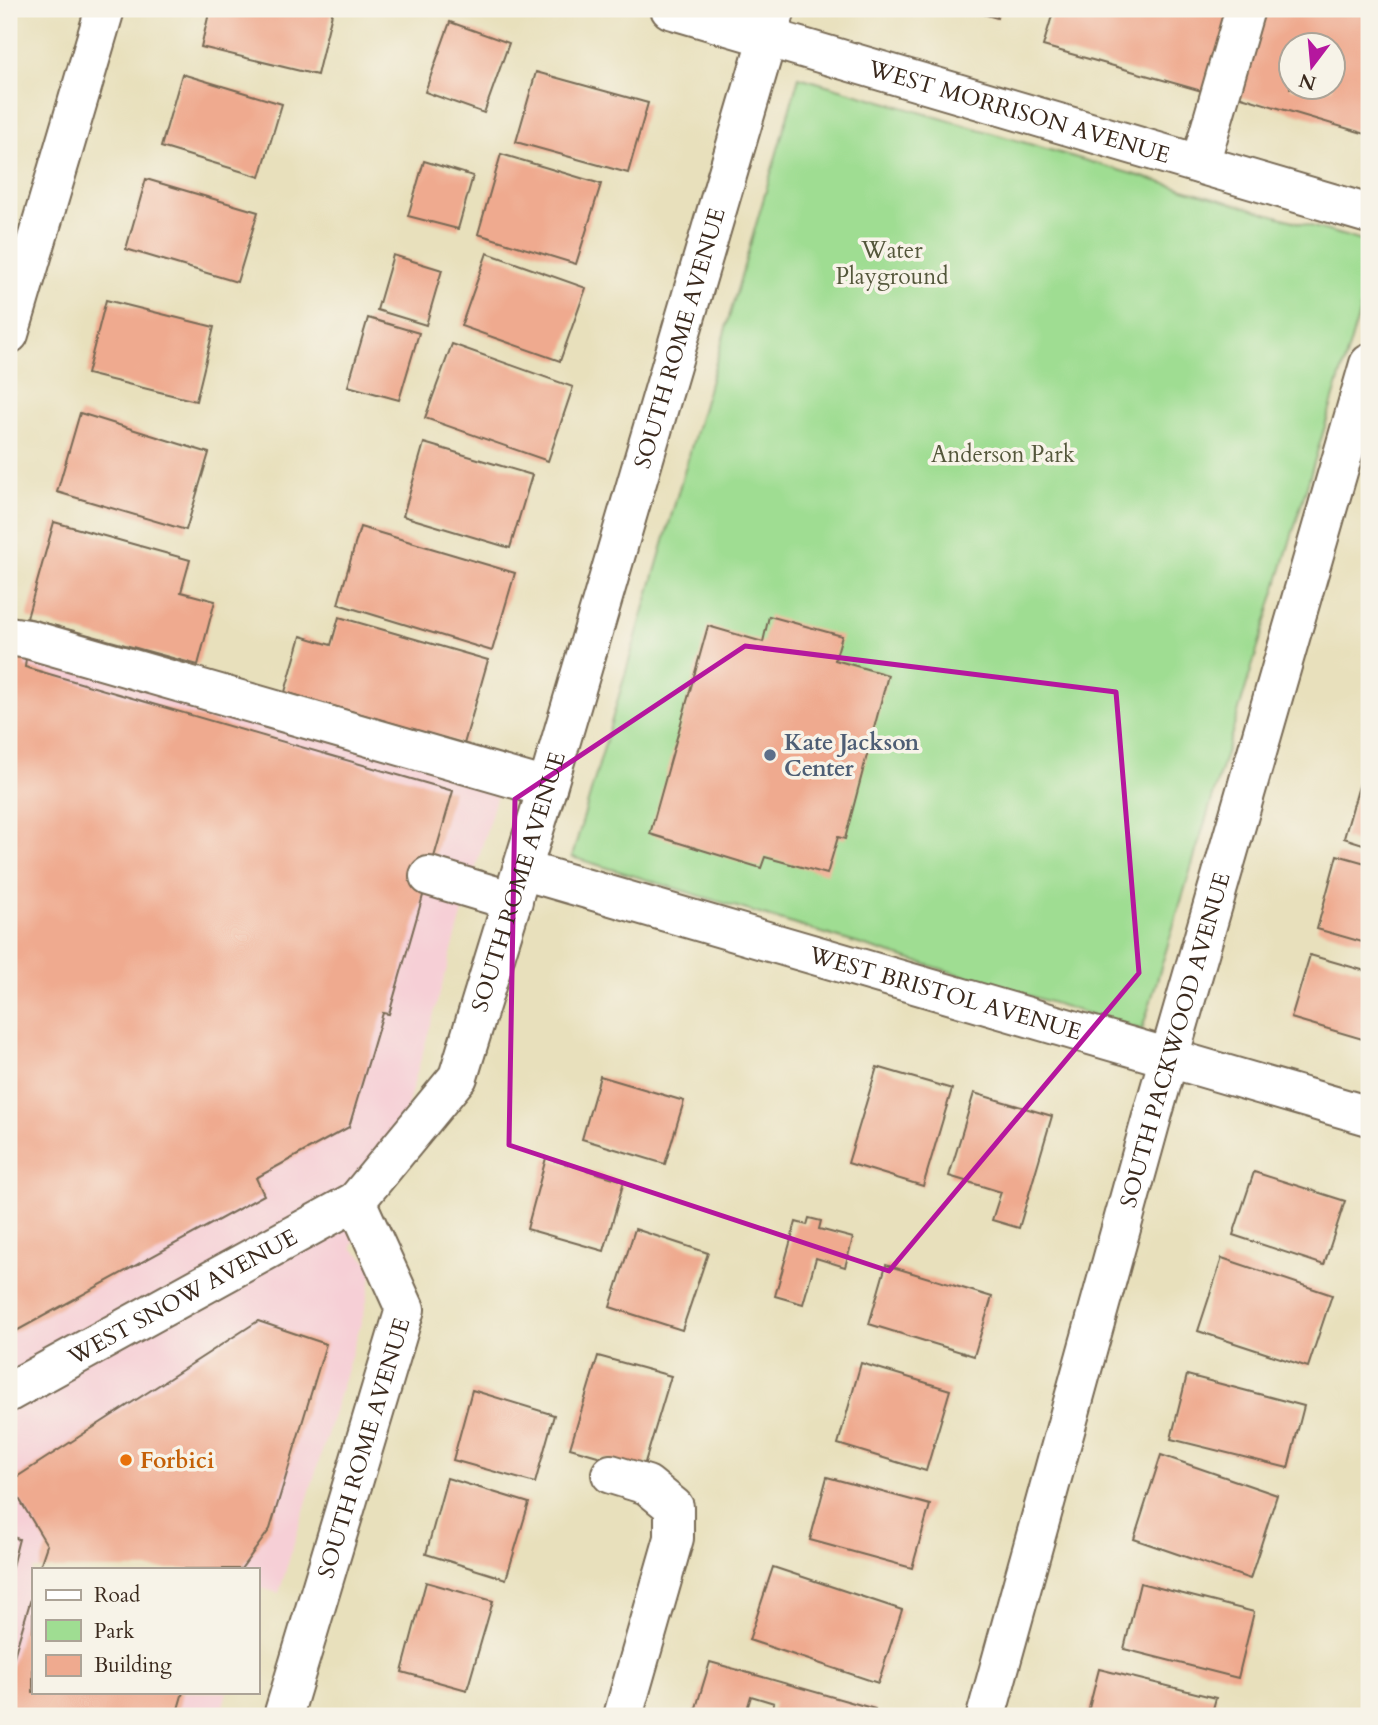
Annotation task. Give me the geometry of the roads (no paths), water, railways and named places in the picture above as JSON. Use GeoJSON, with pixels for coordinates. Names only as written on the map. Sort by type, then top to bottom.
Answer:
{"type":"FeatureCollection","features":[{"type":"Feature","properties":{"kind":"street"},"geometry":{"type":"LineString","coordinates":[[9,334],[105,9]]}},
{"type":"Feature","properties":{"kind":"street","name":"WEST MORRISON AVENUE"},"geometry":{"type":"LineString","coordinates":[[670,9],[772,23],[1200,164],[1369,214]]}},
{"type":"Feature","properties":{"kind":"street"},"geometry":{"type":"LineString","coordinates":[[1200,164],[1245,9]]}},
{"type":"Feature","properties":{"kind":"street","name":"SOUTH ROME AVENUE"},"geometry":{"type":"LineString","coordinates":[[285,1716],[405,1309],[356,1201],[458,1077],[547,788],[772,23]]}},
{"type":"Feature","properties":{"kind":"street","name":"SOUTH PACKWOOD AVENUE"},"geometry":{"type":"LineString","coordinates":[[986,1716],[1168,1058],[1369,364]]}},
{"type":"Feature","properties":{"kind":"street"},"geometry":{"type":"LineString","coordinates":[[9,636],[41,642],[547,788]]}},
{"type":"Feature","properties":{"kind":"street","name":"WEST BRISTOL AVENUE"},"geometry":{"type":"LineString","coordinates":[[429,876],[517,886],[1168,1058],[1369,1116]]}},
{"type":"Feature","properties":{"kind":"street","name":"WEST SNOW AVENUE"},"geometry":{"type":"LineString","coordinates":[[9,1392],[356,1201]]}},
{"type":"Feature","properties":{"kind":"street"},"geometry":{"type":"LineString","coordinates":[[611,1474],[647,1485],[674,1507],[674,1538],[623,1716]]}},
{"type":"Feature","properties":{"kind":"place","name":"Kate Jackson Center"},"geometry":{"type":"Point","coordinates":[770,755]}},
{"type":"Feature","properties":{"kind":"place","name":"Forbici"},"geometry":{"type":"Point","coordinates":[126,1460]}},
{"type":"Feature","properties":{"kind":"park label","name":"Water Playground"},"geometry":{"type":"Point","coordinates":[892,263]}},
{"type":"Feature","properties":{"kind":"park label","name":"Anderson Park"},"geometry":{"type":"Point","coordinates":[1003,454]}}]}
